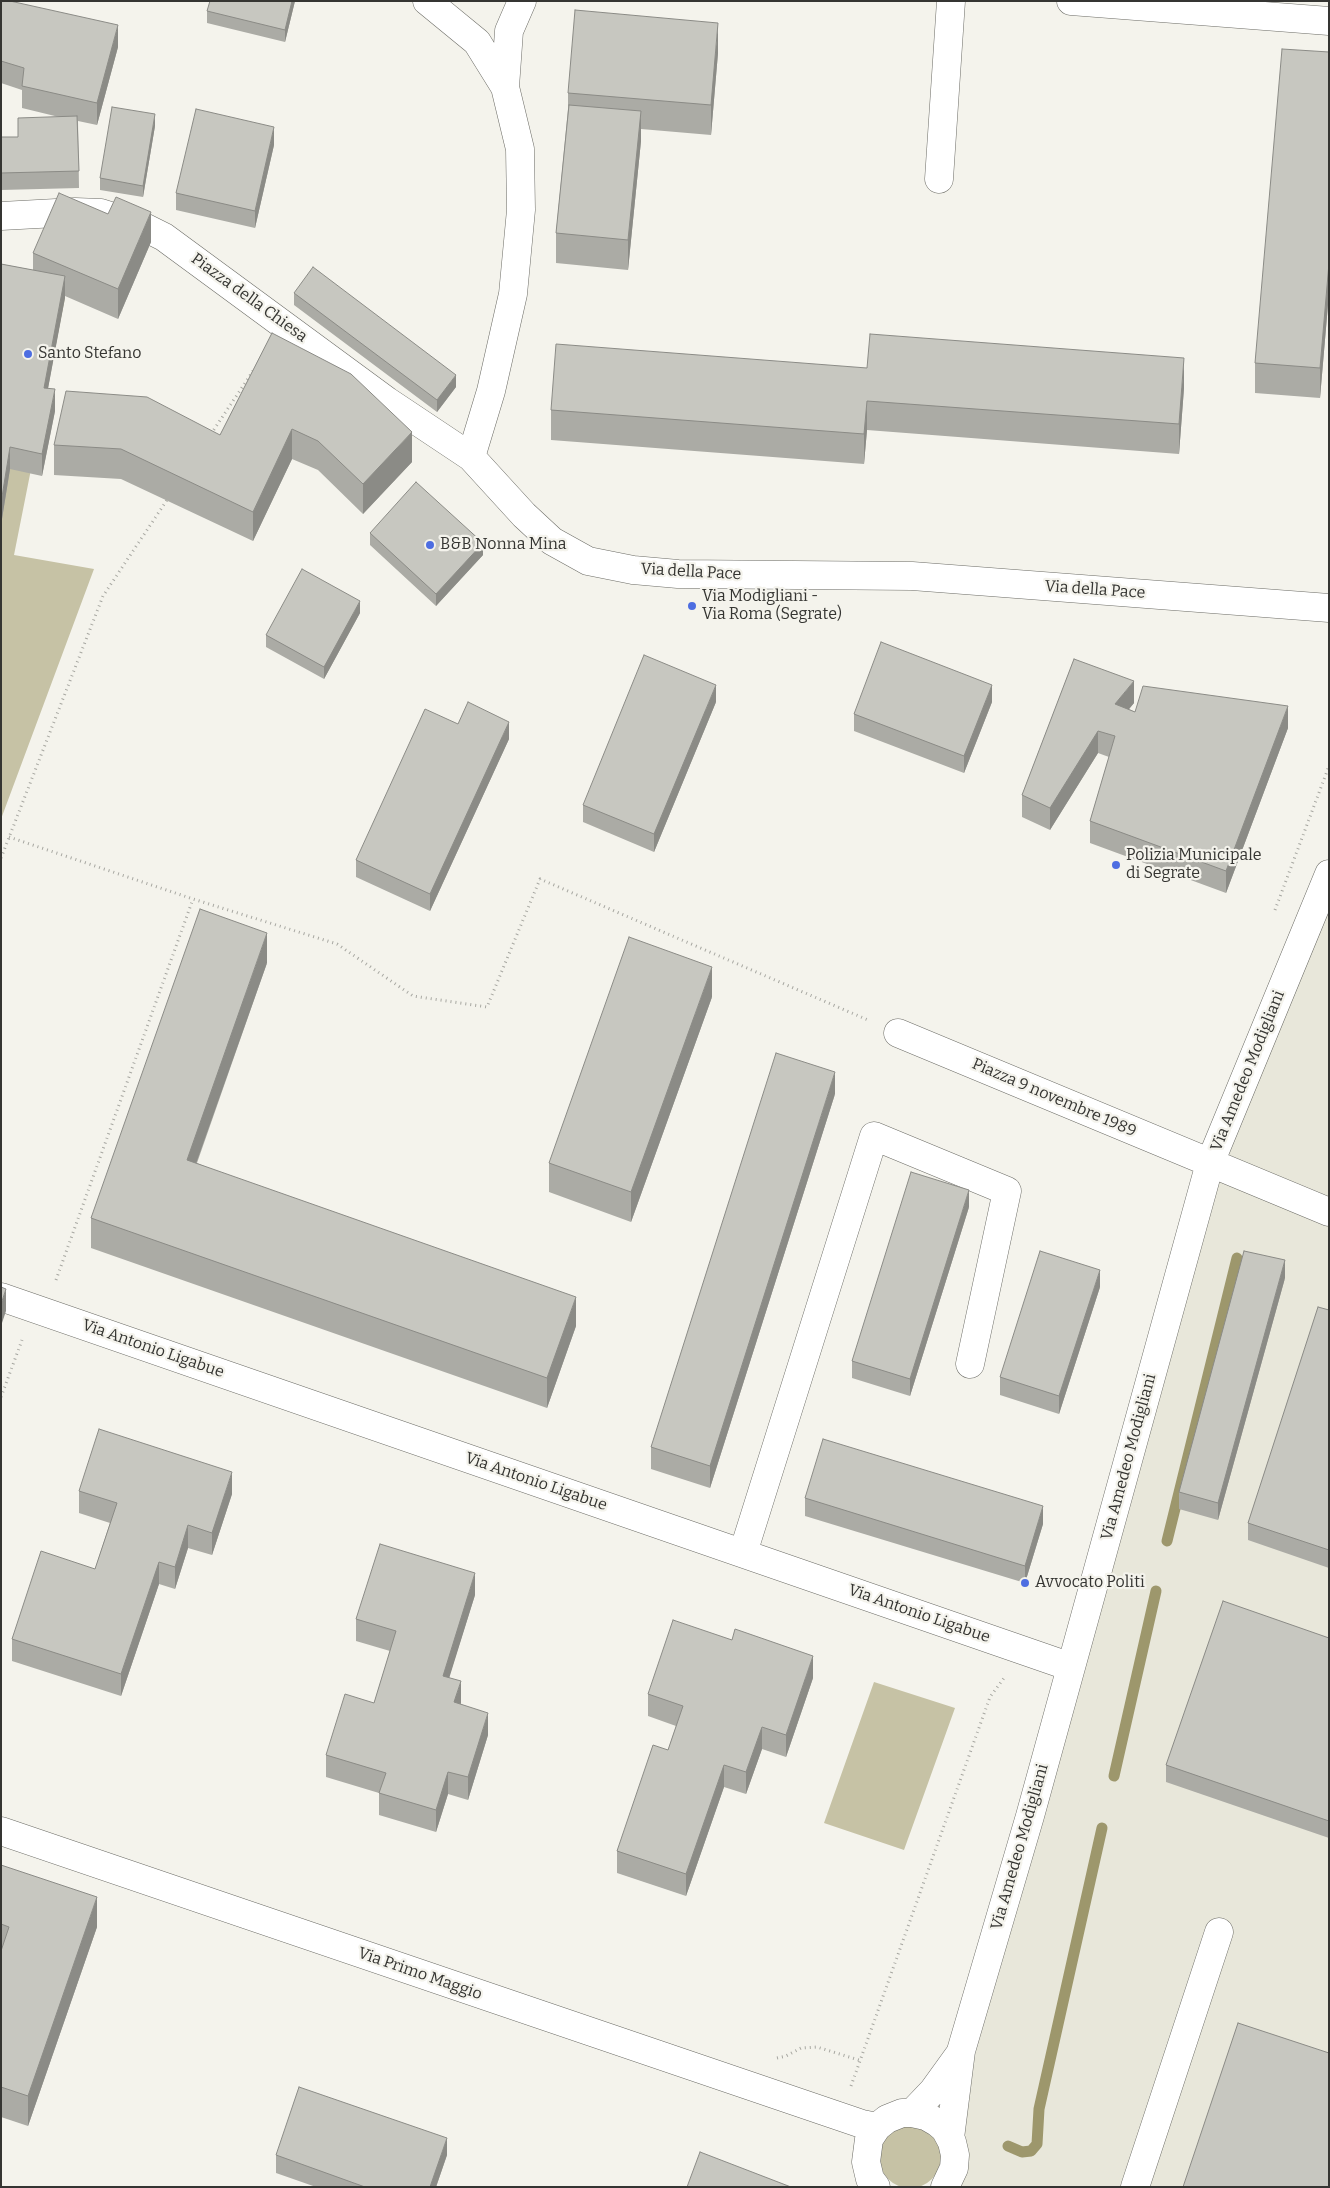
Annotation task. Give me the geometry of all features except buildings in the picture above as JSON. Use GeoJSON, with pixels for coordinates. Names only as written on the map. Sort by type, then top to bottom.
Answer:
{"type":"FeatureCollection","features":[{"type":"Feature","properties":{"kind":"street"},"geometry":{"type":"LineString","coordinates":[[427,1],[477,42],[505,87],[520,148],[521,210],[513,294],[491,392],[471,457]]}},
{"type":"Feature","properties":{"kind":"street"},"geometry":{"type":"LineString","coordinates":[[505,87],[510,31],[522,1]]}},
{"type":"Feature","properties":{"kind":"street"},"geometry":{"type":"LineString","coordinates":[[939,179],[951,1]]}},
{"type":"Feature","properties":{"kind":"street"},"geometry":{"type":"LineString","coordinates":[[1071,1],[1329,21]]}},
{"type":"Feature","properties":{"kind":"street","name":"Piazza della Chiesa"},"geometry":{"type":"LineString","coordinates":[[1,216],[75,212],[101,213],[142,226],[164,237],[194,257],[387,401],[471,457]]}},
{"type":"Feature","properties":{"kind":"street","name":"Via della Pace"},"geometry":{"type":"LineString","coordinates":[[471,457],[524,515],[552,541],[588,560],[633,570],[714,575],[912,576],[1329,608]]}},
{"type":"Feature","properties":{"kind":"street","name":"Via Amedeo Modigliani"},"geometry":{"type":"LineString","coordinates":[[950,2138],[961,2051],[1030,1816],[1210,1162],[1329,874]]}},
{"type":"Feature","properties":{"kind":"street","name":"Piazza 9 novembre 1989"},"geometry":{"type":"LineString","coordinates":[[898,1033],[1329,1212]]}},
{"type":"Feature","properties":{"kind":"street"},"geometry":{"type":"LineString","coordinates":[[743,1554],[874,1136],[1007,1191],[970,1364]]}},
{"type":"Feature","properties":{"kind":"street","name":"Via Antonio Ligabue"},"geometry":{"type":"LineString","coordinates":[[1,1297],[1070,1666]]}},
{"type":"Feature","properties":{"kind":"street","name":"Via Primo Maggio"},"geometry":{"type":"LineString","coordinates":[[1,1831],[839,2116],[877,2127]]}},
{"type":"Feature","properties":{"kind":"street"},"geometry":{"type":"LineString","coordinates":[[1135,2187],[1219,1932]]}},
{"type":"Feature","properties":{"kind":"street","name":"Via Amedeo Modigliani"},"geometry":{"type":"LineString","coordinates":[[912,2112],[933,2092],[961,2051]]}},
{"type":"Feature","properties":{"kind":"street"},"geometry":{"type":"LineString","coordinates":[[876,2187],[867,2170],[866,2153],[869,2139],[877,2127],[894,2116],[912,2112],[938,2122],[954,2146],[955,2161],[952,2174],[945,2187]]}},
{"type":"Feature","properties":{"kind":"street"},"geometry":{"type":"LineString","coordinates":[[839,2116],[852,2131],[866,2153]]}},
{"type":"Feature","properties":{"kind":"path"},"geometry":{"type":"LineString","coordinates":[[209,437],[284,324]]}},
{"type":"Feature","properties":{"kind":"path"},"geometry":{"type":"LineString","coordinates":[[1,858],[103,596],[172,492]]}},
{"type":"Feature","properties":{"kind":"path"},"geometry":{"type":"LineString","coordinates":[[9,837],[193,899],[337,944],[413,996],[487,1007],[540,879],[898,1033]]}},
{"type":"Feature","properties":{"kind":"path"},"geometry":{"type":"LineString","coordinates":[[44,1312],[193,899]]}},
{"type":"Feature","properties":{"kind":"path"},"geometry":{"type":"LineString","coordinates":[[1,1397],[17,1353]]}},
{"type":"Feature","properties":{"kind":"path"},"geometry":{"type":"LineString","coordinates":[[862,2061],[990,1697],[1024,1650]]}},
{"type":"Feature","properties":{"kind":"shaded area"},"geometry":{"type":"Polygon","coordinates":[[[1,289],[65,298],[14,555],[94,569],[1,819],[1,289]]]}},
{"type":"Feature","properties":{"kind":"shaded area"},"geometry":{"type":"Polygon","coordinates":[[[1329,910],[1329,2187],[959,2187],[973,2056],[1217,1178],[1329,910]]]}},
{"type":"Feature","properties":{"kind":"shaded area"},"geometry":{"type":"Polygon","coordinates":[[[874,1682],[955,1708],[904,1850],[824,1823],[874,1682]]]}},
{"type":"Feature","properties":{"kind":"shaded area"},"geometry":{"type":"Polygon","coordinates":[[[910,2126],[922,2128],[932,2135],[939,2145],[941,2157],[939,2169],[932,2179],[922,2186],[910,2188],[898,2186],[888,2179],[881,2169],[879,2157],[881,2145],[888,2135],[898,2128],[910,2126]]]}},
{"type":"Feature","properties":{"kind":"waterway"},"geometry":{"type":"LineString","coordinates":[[1167,1541],[1237,1258]]}},
{"type":"Feature","properties":{"kind":"waterway"},"geometry":{"type":"LineString","coordinates":[[1114,1776],[1156,1591]]}},
{"type":"Feature","properties":{"kind":"waterway"},"geometry":{"type":"LineString","coordinates":[[1008,2146],[1022,2152],[1031,2151],[1037,2144],[1039,2109],[1102,1828]]}},
{"type":"Feature","properties":{"kind":"place","name":"Santo Stefano"},"geometry":{"type":"Point","coordinates":[28,354]}},
{"type":"Feature","properties":{"kind":"place","name":"B&B Nonna Mina"},"geometry":{"type":"Point","coordinates":[430,545]}},
{"type":"Feature","properties":{"kind":"place","name":"Via Modigliani - Via Roma (Segrate)"},"geometry":{"type":"Point","coordinates":[692,606]}},
{"type":"Feature","properties":{"kind":"place","name":"Polizia Municipale di Segrate"},"geometry":{"type":"Point","coordinates":[1116,865]}},
{"type":"Feature","properties":{"kind":"place","name":"Avvocato Politi"},"geometry":{"type":"Point","coordinates":[1025,1583]}}]}
